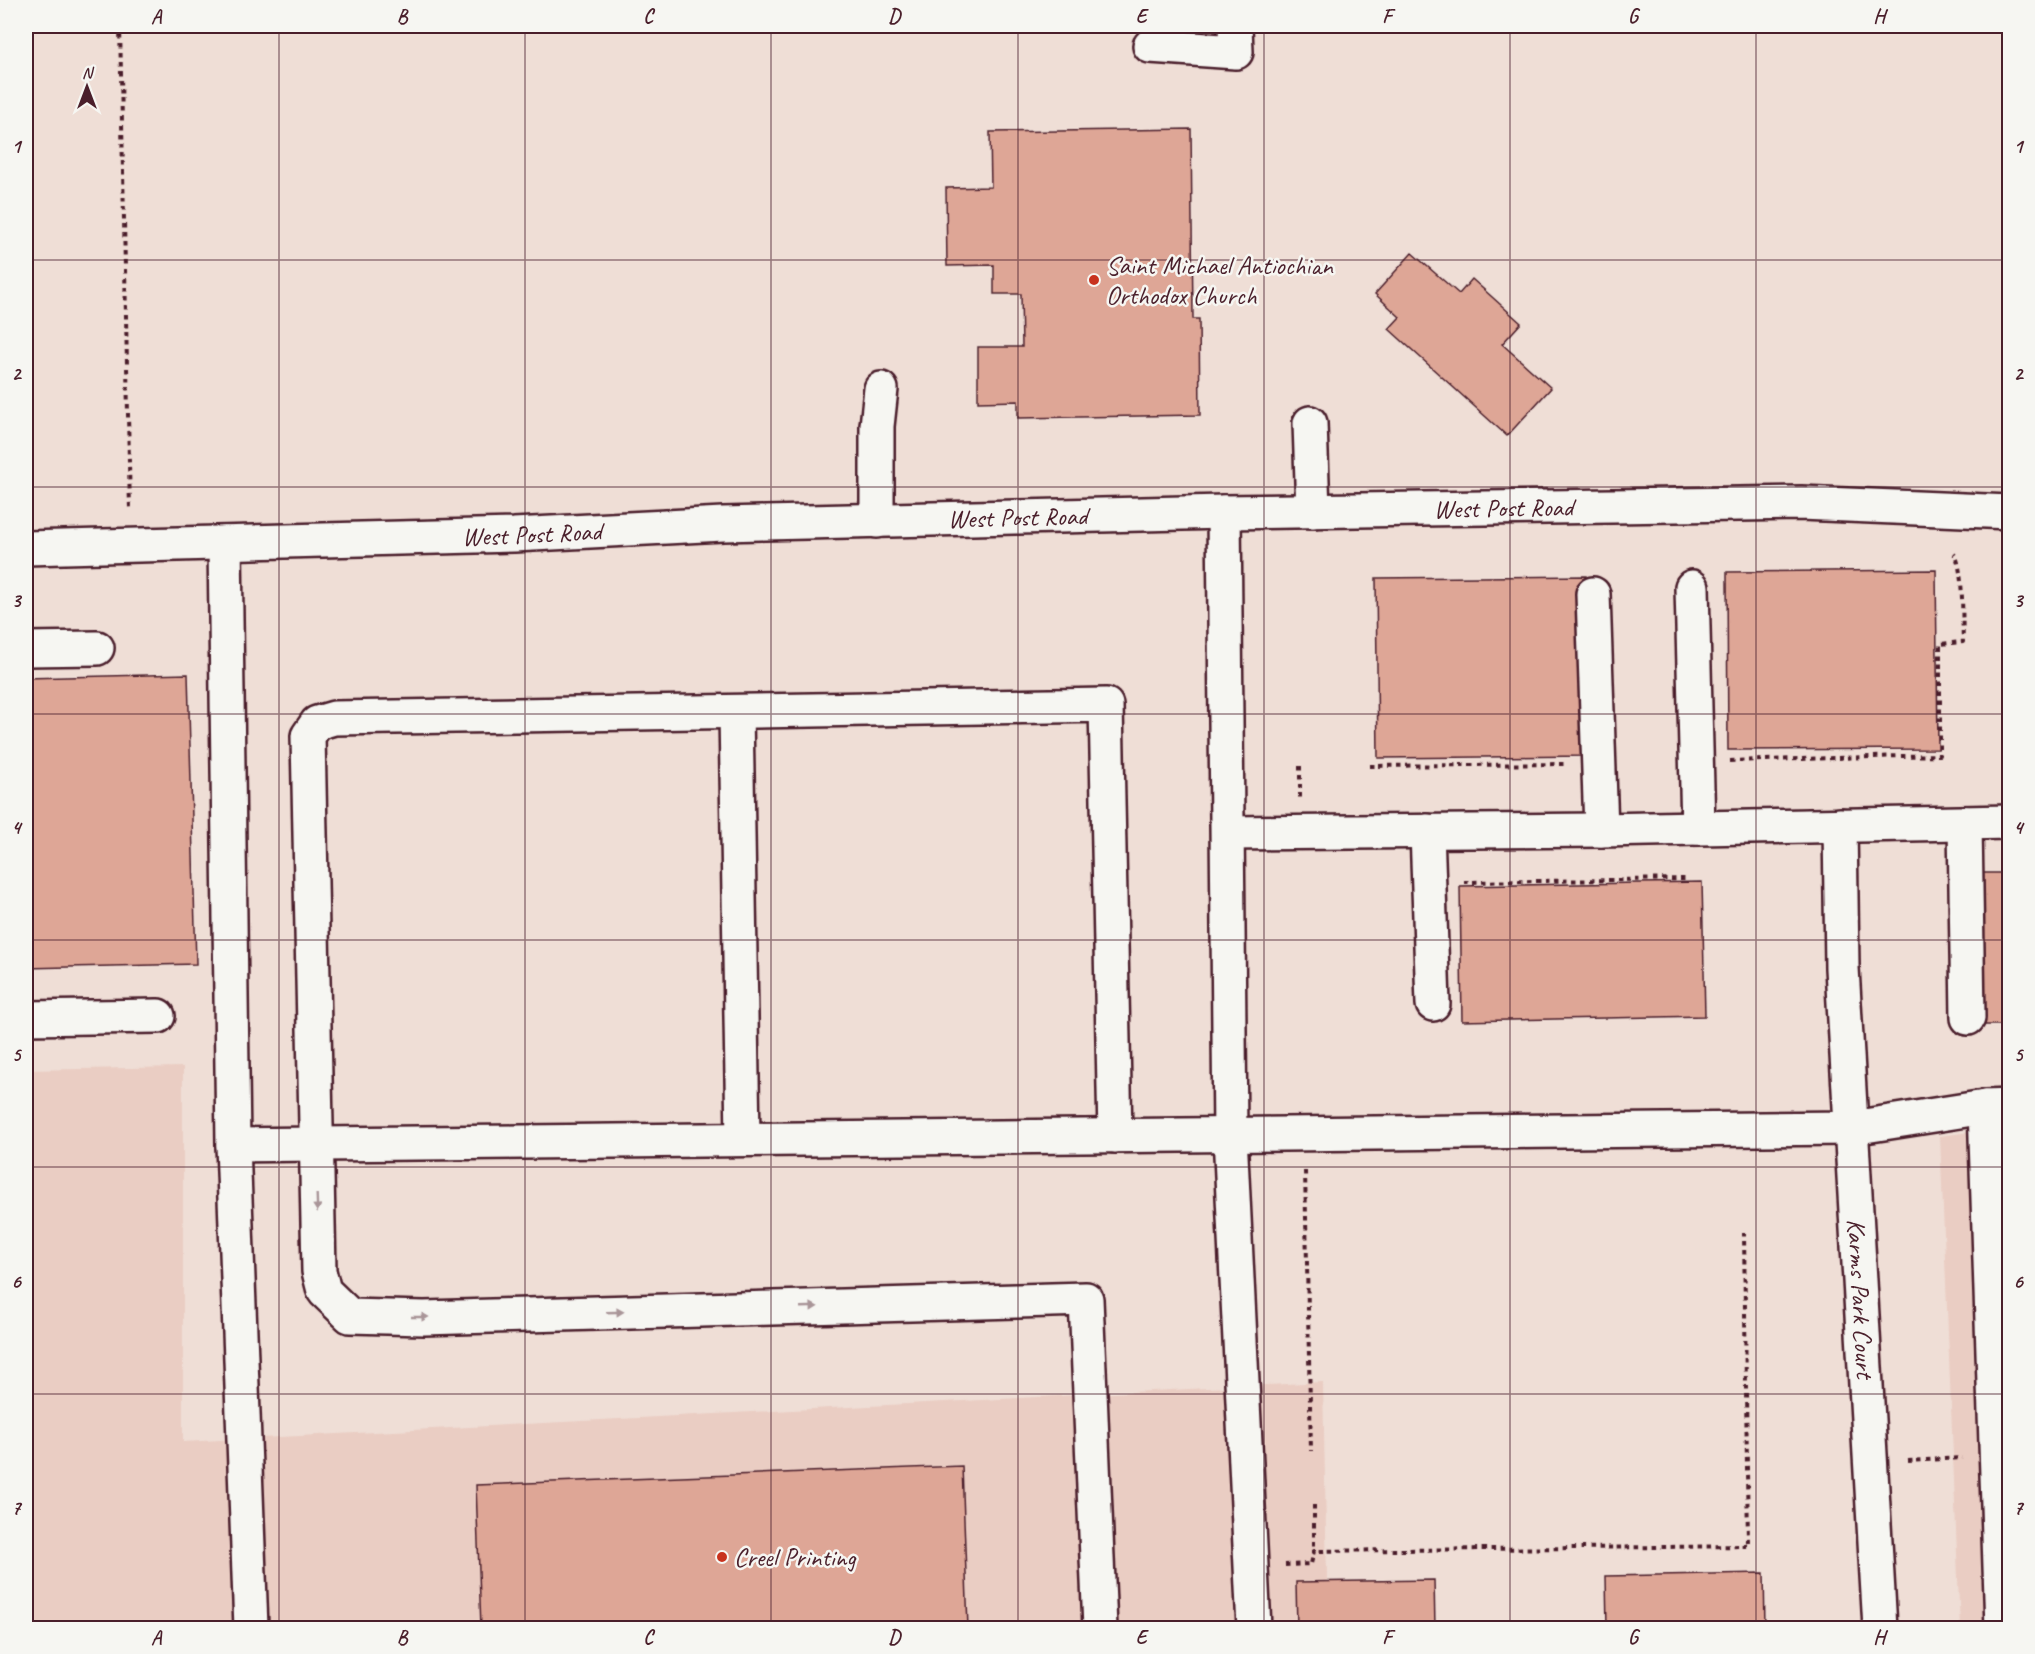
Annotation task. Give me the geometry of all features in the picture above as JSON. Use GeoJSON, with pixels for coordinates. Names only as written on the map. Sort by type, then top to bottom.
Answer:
{"type":"FeatureCollection","features":[{"type":"Feature","properties":{"kind":"street"},"geometry":{"type":"LineString","coordinates":[[1150,46],[1236,39]]}},
{"type":"Feature","properties":{"kind":"street"},"geometry":{"type":"LineString","coordinates":[[877,521],[877,426],[881,389]]}},
{"type":"Feature","properties":{"kind":"street"},"geometry":{"type":"LineString","coordinates":[[1310,423],[1313,511]]}},
{"type":"Feature","properties":{"kind":"street","name":"West Post Road"},"geometry":{"type":"LineString","coordinates":[[26,548],[514,535],[723,524],[1224,512],[1802,503],[2010,512]]}},
{"type":"Feature","properties":{"kind":"street"},"geometry":{"type":"LineString","coordinates":[[1224,512],[1230,1135],[1254,1629]]}},
{"type":"Feature","properties":{"kind":"street"},"geometry":{"type":"LineString","coordinates":[[225,543],[233,1145],[251,1629]]}},
{"type":"Feature","properties":{"kind":"street"},"geometry":{"type":"LineString","coordinates":[[1692,586],[1698,828]]}},
{"type":"Feature","properties":{"kind":"street"},"geometry":{"type":"LineString","coordinates":[[1593,594],[1601,830]]}},
{"type":"Feature","properties":{"kind":"street"},"geometry":{"type":"LineString","coordinates":[[26,649],[97,648]]}},
{"type":"Feature","properties":{"kind":"street"},"geometry":{"type":"LineString","coordinates":[[1100,1629],[1086,1299],[424,1317],[350,1316],[324,1291],[319,1271],[315,1144],[308,736],[317,723],[333,718],[1106,705],[1115,1136]]}},
{"type":"Feature","properties":{"kind":"street"},"geometry":{"type":"LineString","coordinates":[[736,712],[743,1139]]}},
{"type":"Feature","properties":{"kind":"street"},"geometry":{"type":"LineString","coordinates":[[1228,833],[1601,830],[2010,822]]}},
{"type":"Feature","properties":{"kind":"street"},"geometry":{"type":"LineString","coordinates":[[1965,823],[1968,1018]]}},
{"type":"Feature","properties":{"kind":"street","name":"Karms Park Court"},"geometry":{"type":"LineString","coordinates":[[1840,825],[1842,968],[1880,1629]]}},
{"type":"Feature","properties":{"kind":"street"},"geometry":{"type":"LineString","coordinates":[[1427,831],[1433,1004]]}},
{"type":"Feature","properties":{"kind":"street"},"geometry":{"type":"LineString","coordinates":[[26,1018],[158,1016]]}},
{"type":"Feature","properties":{"kind":"street"},"geometry":{"type":"LineString","coordinates":[[233,1145],[1852,1128],[1997,1106],[2002,1629]]}},
{"type":"Feature","properties":{"kind":"path"},"geometry":{"type":"LineString","coordinates":[[120,26],[131,544]]}},
{"type":"Feature","properties":{"kind":"path"},"geometry":{"type":"LineString","coordinates":[[1720,761],[1940,754],[1940,644],[1963,642],[1958,558],[1954,554]]}},
{"type":"Feature","properties":{"kind":"path"},"geometry":{"type":"LineString","coordinates":[[1371,766],[1567,764]]}},
{"type":"Feature","properties":{"kind":"path"},"geometry":{"type":"LineString","coordinates":[[1455,882],[1689,879]]}},
{"type":"Feature","properties":{"kind":"path"},"geometry":{"type":"LineString","coordinates":[[1305,1172],[1311,1451]]}},
{"type":"Feature","properties":{"kind":"path"},"geometry":{"type":"LineString","coordinates":[[1314,1551],[1748,1546],[1744,1233]]}},
{"type":"Feature","properties":{"kind":"path"},"geometry":{"type":"LineString","coordinates":[[1908,1461],[1973,1457]]}},
{"type":"Feature","properties":{"kind":"path"},"geometry":{"type":"LineString","coordinates":[[1280,1566],[1311,1564],[1314,1551],[1314,1505]]}},
{"type":"Feature","properties":{"kind":"shaded area"},"geometry":{"type":"Polygon","coordinates":[[[183,1067],[183,1442],[1323,1382],[1328,1628],[26,1628],[26,1070],[183,1067]]]}},
{"type":"Feature","properties":{"kind":"shaded area"},"geometry":{"type":"Polygon","coordinates":[[[2009,1127],[2009,1628],[1960,1628],[1940,1136],[2009,1127]]]}},
{"type":"Feature","properties":{"kind":"building","name":"Saint Michael Antiochian Orthodox Church"},"geometry":{"type":"Polygon","coordinates":[[[1191,129],[1193,319],[1199,319],[1200,415],[1018,418],[1018,401],[978,402],[978,347],[1022,347],[1021,294],[994,294],[994,265],[947,266],[946,188],[991,187],[990,132],[1191,129]]]}},
{"type":"Feature","properties":{"kind":"building"},"geometry":{"type":"Polygon","coordinates":[[[1412,253],[1459,294],[1472,279],[1521,323],[1502,344],[1551,388],[1507,436],[1389,329],[1400,317],[1375,294],[1412,253]]]}},
{"type":"Feature","properties":{"kind":"building"},"geometry":{"type":"Polygon","coordinates":[[[1936,570],[1938,749],[1728,750],[1727,572],[1936,570]]]}},
{"type":"Feature","properties":{"kind":"building"},"geometry":{"type":"Polygon","coordinates":[[[1586,576],[1587,756],[1378,758],[1376,578],[1586,576]]]}},
{"type":"Feature","properties":{"kind":"building"},"geometry":{"type":"Polygon","coordinates":[[[188,674],[196,964],[26,968],[26,678],[188,674]]]}},
{"type":"Feature","properties":{"kind":"building"},"geometry":{"type":"Polygon","coordinates":[[[1971,873],[2010,873],[2010,1025],[1972,1025],[1971,873]]]}},
{"type":"Feature","properties":{"kind":"building"},"geometry":{"type":"Polygon","coordinates":[[[1702,882],[1705,1016],[1462,1021],[1460,886],[1702,882]]]}},
{"type":"Feature","properties":{"kind":"building","name":"Creel Printing"},"geometry":{"type":"Polygon","coordinates":[[[962,1466],[968,1628],[481,1628],[476,1485],[962,1466]]]}},
{"type":"Feature","properties":{"kind":"building"},"geometry":{"type":"Polygon","coordinates":[[[1764,1573],[1765,1628],[1607,1628],[1606,1576],[1764,1573]]]}},
{"type":"Feature","properties":{"kind":"building"},"geometry":{"type":"Polygon","coordinates":[[[1434,1580],[1435,1628],[1297,1628],[1296,1582],[1434,1580]]]}},
{"type":"Feature","properties":{"kind":"place","name":"Saint Michael Antiochian Orthodox Church"},"geometry":{"type":"Point","coordinates":[1094,280]}},
{"type":"Feature","properties":{"kind":"place","name":"Creel Printing"},"geometry":{"type":"Point","coordinates":[722,1557]}}]}
